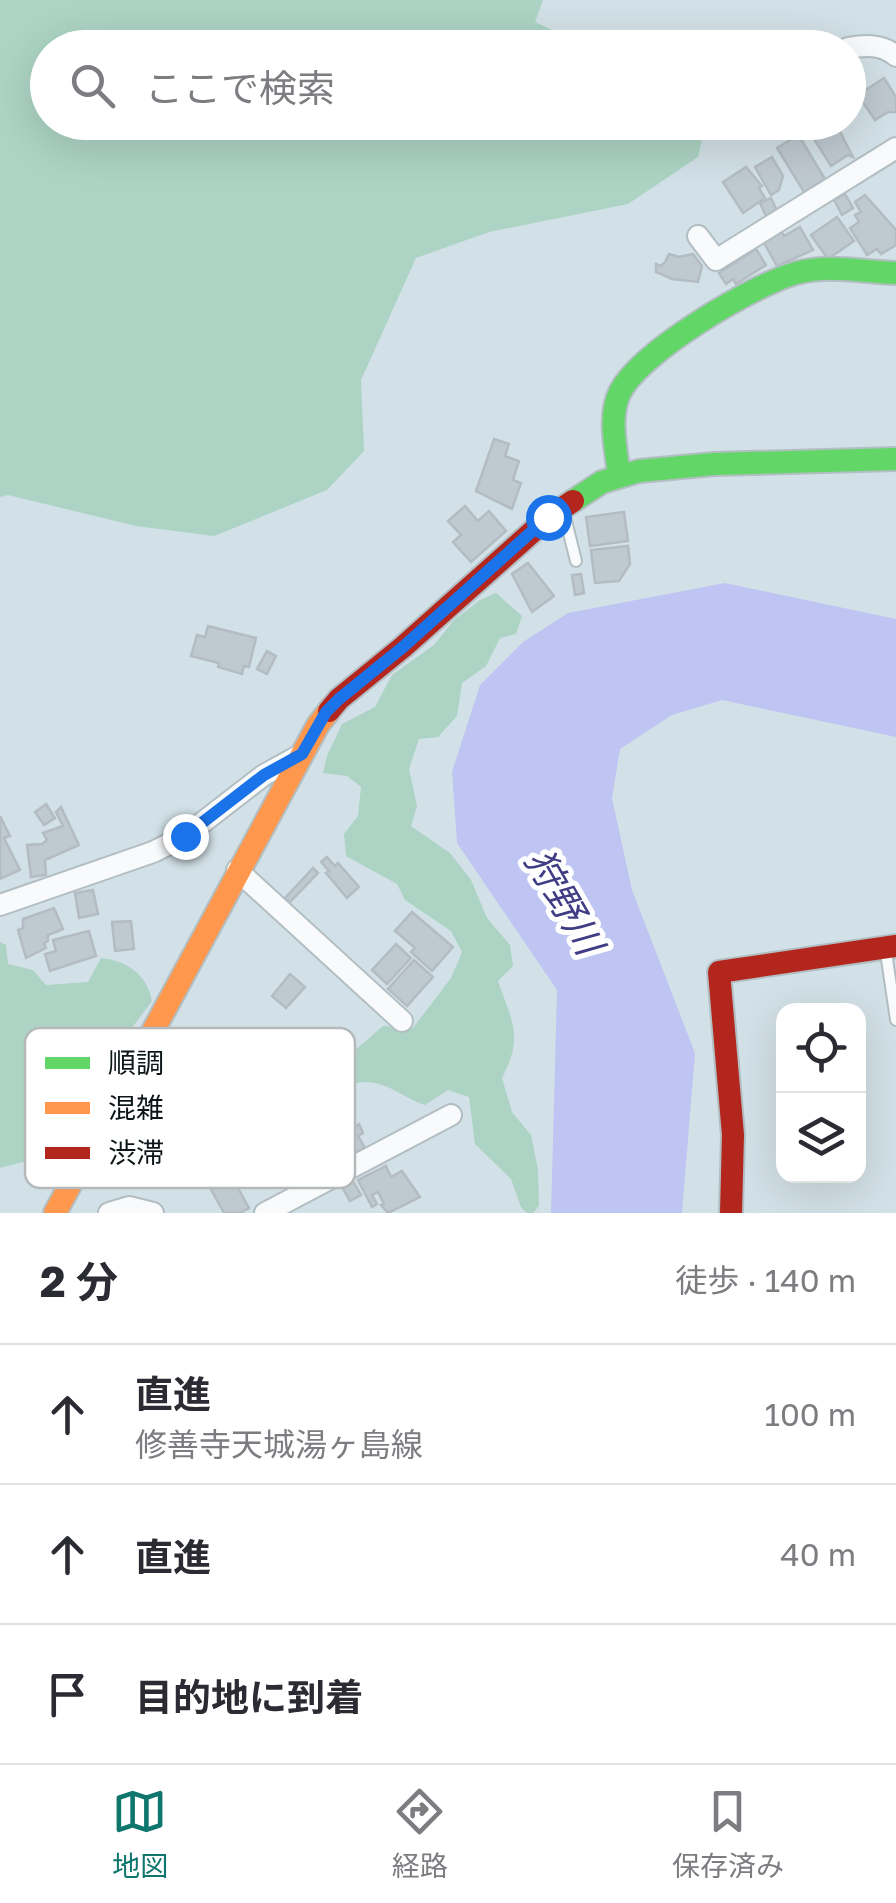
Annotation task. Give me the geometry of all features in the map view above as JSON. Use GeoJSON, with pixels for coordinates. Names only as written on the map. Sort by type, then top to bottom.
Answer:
{"type":"FeatureCollection","features":[{"type":"Feature","properties":{"kind":"main road"},"geometry":{"type":"LineString","coordinates":[[619,476],[615,425],[619,393],[630,376],[724,306],[798,272],[896,273]]}},
{"type":"Feature","properties":{"kind":"main road"},"geometry":{"type":"LineString","coordinates":[[155,1028],[326,712],[562,507],[619,476],[714,464],[896,459]]}},
{"type":"Feature","properties":{"kind":"main road"},"geometry":{"type":"LineString","coordinates":[[731,1213],[733,1134],[719,972],[891,946]]}},
{"type":"Feature","properties":{"kind":"main road"},"geometry":{"type":"LineString","coordinates":[[55,1213],[69,1188]]}},
{"type":"Feature","properties":{"kind":"street"},"geometry":{"type":"LineString","coordinates":[[866,45],[885,48],[896,56]]}},
{"type":"Feature","properties":{"kind":"street"},"geometry":{"type":"LineString","coordinates":[[698,236],[716,260],[896,148]]}},
{"type":"Feature","properties":{"kind":"street"},"geometry":{"type":"LineString","coordinates":[[0,905],[153,852],[185,836],[264,775],[302,754]]}},
{"type":"Feature","properties":{"kind":"street"},"geometry":{"type":"LineString","coordinates":[[238,870],[402,1021]]}},
{"type":"Feature","properties":{"kind":"street"},"geometry":{"type":"LineString","coordinates":[[355,1166],[452,1115]]}},
{"type":"Feature","properties":{"kind":"street"},"geometry":{"type":"LineString","coordinates":[[265,1213],[313,1188]]}},
{"type":"Feature","properties":{"kind":"street"},"geometry":{"type":"LineString","coordinates":[[109,1213],[128,1207],[153,1213]]}},
{"type":"Feature","properties":{"kind":"lane"},"geometry":{"type":"LineString","coordinates":[[562,507],[576,562]]}},
{"type":"Feature","properties":{"kind":"lane"},"geometry":{"type":"LineString","coordinates":[[891,946],[896,1020]]}},
{"type":"Feature","properties":{"kind":"green space"},"geometry":{"type":"Polygon","coordinates":[[[0,0],[543,0],[535,22],[553,30],[30,30],[30,140],[702,140],[698,157],[628,204],[489,232],[416,258],[361,380],[364,451],[327,490],[214,536],[136,526],[8,495],[0,497],[0,0]]]}},
{"type":"Feature","properties":{"kind":"green space"},"geometry":{"type":"Polygon","coordinates":[[[496,593],[522,616],[516,634],[500,638],[486,666],[462,683],[457,716],[438,737],[419,739],[409,769],[417,806],[411,826],[450,853],[471,880],[487,918],[510,945],[513,966],[498,981],[514,1029],[513,1051],[502,1078],[512,1112],[531,1135],[538,1170],[539,1206],[533,1213],[521,1207],[511,1179],[475,1144],[469,1097],[448,1090],[425,1105],[382,1085],[355,1083],[355,1050],[383,1026],[413,1028],[451,978],[462,952],[451,931],[405,900],[397,884],[346,856],[344,834],[358,816],[361,787],[347,776],[323,773],[342,724],[375,707],[392,675],[434,645],[454,620],[496,593]]]}},
{"type":"Feature","properties":{"kind":"green space"},"geometry":{"type":"Polygon","coordinates":[[[0,942],[6,945],[8,964],[33,970],[46,985],[88,982],[101,958],[134,970],[146,983],[152,1001],[132,1028],[25,1028],[25,1161],[0,1168],[0,942]]]}},
{"type":"Feature","properties":{"kind":"water","name":"狩野川"},"geometry":{"type":"Polygon","coordinates":[[[725,583],[896,619],[896,737],[722,700],[672,715],[620,749],[612,798],[632,890],[695,1053],[682,1213],[551,1213],[557,990],[457,843],[452,772],[480,685],[523,642],[568,613],[725,583]]]}},
{"type":"Feature","properties":{"kind":"building"},"geometry":{"type":"Polygon","coordinates":[[[884,78],[896,97],[896,112],[875,120],[866,107],[866,90],[884,78]]]}},
{"type":"Feature","properties":{"kind":"building"},"geometry":{"type":"Polygon","coordinates":[[[790,140],[802,140],[825,179],[804,192],[777,148],[790,140]]]}},
{"type":"Feature","properties":{"kind":"building"},"geometry":{"type":"Polygon","coordinates":[[[815,140],[844,140],[853,157],[848,155],[831,166],[815,140]]]}},
{"type":"Feature","properties":{"kind":"building"},"geometry":{"type":"Polygon","coordinates":[[[772,157],[783,176],[779,190],[771,195],[755,167],[772,157]]]}},
{"type":"Feature","properties":{"kind":"building"},"geometry":{"type":"Polygon","coordinates":[[[746,167],[762,186],[759,188],[765,198],[743,213],[723,182],[746,167]]]}},
{"type":"Feature","properties":{"kind":"building"},"geometry":{"type":"Polygon","coordinates":[[[845,194],[853,208],[842,215],[834,200],[845,194]]]}},
{"type":"Feature","properties":{"kind":"building"},"geometry":{"type":"Polygon","coordinates":[[[865,195],[896,230],[896,245],[881,254],[877,249],[867,255],[850,228],[859,222],[855,215],[861,212],[855,202],[865,195]]]}},
{"type":"Feature","properties":{"kind":"building"},"geometry":{"type":"Polygon","coordinates":[[[771,198],[777,211],[766,216],[760,203],[771,198]]]}},
{"type":"Feature","properties":{"kind":"building"},"geometry":{"type":"Polygon","coordinates":[[[837,217],[854,241],[828,259],[811,235],[837,217]]]}},
{"type":"Feature","properties":{"kind":"building"},"geometry":{"type":"Polygon","coordinates":[[[800,227],[813,250],[777,266],[763,241],[800,227]]]}},
{"type":"Feature","properties":{"kind":"building"},"geometry":{"type":"Polygon","coordinates":[[[756,249],[766,265],[736,284],[733,279],[726,284],[719,273],[756,249]]]}},
{"type":"Feature","properties":{"kind":"building"},"geometry":{"type":"Polygon","coordinates":[[[669,254],[693,254],[702,266],[698,282],[672,279],[656,272],[656,264],[661,266],[669,254]]]}},
{"type":"Feature","properties":{"kind":"building"},"geometry":{"type":"Polygon","coordinates":[[[494,439],[509,444],[505,456],[519,461],[513,480],[521,483],[512,509],[476,491],[494,439]]]}},
{"type":"Feature","properties":{"kind":"building"},"geometry":{"type":"Polygon","coordinates":[[[465,506],[478,521],[489,511],[506,531],[471,562],[453,542],[461,535],[448,521],[465,506]]]}},
{"type":"Feature","properties":{"kind":"building"},"geometry":{"type":"Polygon","coordinates":[[[624,512],[628,541],[590,546],[586,517],[624,512]]]}},
{"type":"Feature","properties":{"kind":"building"},"geometry":{"type":"Polygon","coordinates":[[[628,546],[630,564],[619,581],[595,583],[591,550],[628,546]]]}},
{"type":"Feature","properties":{"kind":"building"},"geometry":{"type":"Polygon","coordinates":[[[528,563],[554,596],[532,612],[512,574],[528,563]]]}},
{"type":"Feature","properties":{"kind":"building"},"geometry":{"type":"Polygon","coordinates":[[[581,574],[584,593],[575,595],[572,575],[581,574]]]}},
{"type":"Feature","properties":{"kind":"building"},"geometry":{"type":"Polygon","coordinates":[[[208,626],[256,638],[249,667],[244,666],[242,674],[191,656],[197,635],[205,637],[208,626]]]}},
{"type":"Feature","properties":{"kind":"building"},"geometry":{"type":"Polygon","coordinates":[[[267,651],[276,656],[267,674],[257,669],[267,651]]]}},
{"type":"Feature","properties":{"kind":"building"},"geometry":{"type":"Polygon","coordinates":[[[46,804],[55,818],[44,825],[35,812],[46,804]]]}},
{"type":"Feature","properties":{"kind":"building"},"geometry":{"type":"Polygon","coordinates":[[[61,807],[79,845],[45,860],[46,875],[31,877],[27,845],[42,844],[47,840],[43,833],[63,826],[56,812],[61,807]]]}},
{"type":"Feature","properties":{"kind":"building"},"geometry":{"type":"Polygon","coordinates":[[[0,816],[10,836],[4,838],[20,870],[0,879],[0,816]]]}},
{"type":"Feature","properties":{"kind":"building"},"geometry":{"type":"Polygon","coordinates":[[[327,857],[335,866],[338,863],[359,887],[347,898],[326,873],[329,871],[321,862],[327,857]]]}},
{"type":"Feature","properties":{"kind":"building"},"geometry":{"type":"Polygon","coordinates":[[[313,868],[318,873],[290,902],[285,898],[313,868]]]}},
{"type":"Feature","properties":{"kind":"building"},"geometry":{"type":"Polygon","coordinates":[[[93,890],[98,914],[79,918],[75,893],[93,890]]]}},
{"type":"Feature","properties":{"kind":"building"},"geometry":{"type":"Polygon","coordinates":[[[54,908],[63,929],[48,935],[46,948],[26,958],[18,930],[23,928],[23,919],[54,908]]]}},
{"type":"Feature","properties":{"kind":"building"},"geometry":{"type":"Polygon","coordinates":[[[412,912],[453,947],[432,971],[411,952],[415,948],[395,931],[412,912]]]}},
{"type":"Feature","properties":{"kind":"building"},"geometry":{"type":"Polygon","coordinates":[[[131,921],[134,949],[115,951],[112,922],[131,921]]]}},
{"type":"Feature","properties":{"kind":"building"},"geometry":{"type":"Polygon","coordinates":[[[89,931],[96,956],[50,971],[45,954],[56,951],[53,940],[89,931]]]}},
{"type":"Feature","properties":{"kind":"building"},"geometry":{"type":"Polygon","coordinates":[[[396,944],[411,958],[387,984],[372,970],[396,944]]]}},
{"type":"Feature","properties":{"kind":"building"},"geometry":{"type":"Polygon","coordinates":[[[414,960],[433,977],[407,1006],[388,989],[414,960]]]}},
{"type":"Feature","properties":{"kind":"building"},"geometry":{"type":"Polygon","coordinates":[[[290,974],[305,987],[286,1008],[272,996],[290,974]]]}},
{"type":"Feature","properties":{"kind":"building"},"geometry":{"type":"Polygon","coordinates":[[[359,1124],[363,1133],[358,1136],[365,1148],[355,1153],[355,1127],[359,1124]]]}},
{"type":"Feature","properties":{"kind":"building"},"geometry":{"type":"Polygon","coordinates":[[[386,1166],[391,1177],[402,1171],[420,1197],[388,1213],[378,1192],[372,1195],[377,1204],[372,1207],[358,1180],[386,1166]]]}},
{"type":"Feature","properties":{"kind":"building"},"geometry":{"type":"Polygon","coordinates":[[[355,1184],[361,1195],[350,1201],[343,1188],[355,1188],[355,1184]]]}},
{"type":"Feature","properties":{"kind":"building"},"geometry":{"type":"Polygon","coordinates":[[[210,1188],[238,1188],[249,1208],[240,1213],[224,1213],[210,1188]]]}},
{"type":"Feature","properties":{"kind":"traffic: fast"},"geometry":{"type":"LineString","coordinates":[[619,475],[616,401],[632,376],[674,339],[727,305],[796,273],[833,269],[896,273]]}},
{"type":"Feature","properties":{"kind":"traffic: fast"},"geometry":{"type":"LineString","coordinates":[[573,501],[602,482],[639,471],[714,464],[896,459]]}},
{"type":"Feature","properties":{"kind":"traffic: slow"},"geometry":{"type":"LineString","coordinates":[[155,1028],[329,711]]}},
{"type":"Feature","properties":{"kind":"traffic: slow"},"geometry":{"type":"LineString","coordinates":[[55,1213],[68,1188]]}},
{"type":"Feature","properties":{"kind":"traffic: jam"},"geometry":{"type":"LineString","coordinates":[[329,711],[549,517],[573,501]]}},
{"type":"Feature","properties":{"kind":"traffic: jam"},"geometry":{"type":"LineString","coordinates":[[731,1213],[733,1135],[719,972],[896,946]]}},
{"type":"Feature","properties":{"kind":"route"},"geometry":{"type":"LineString","coordinates":[[185,836],[264,775],[302,754],[326,712],[339,699],[548,517]]}}]}
